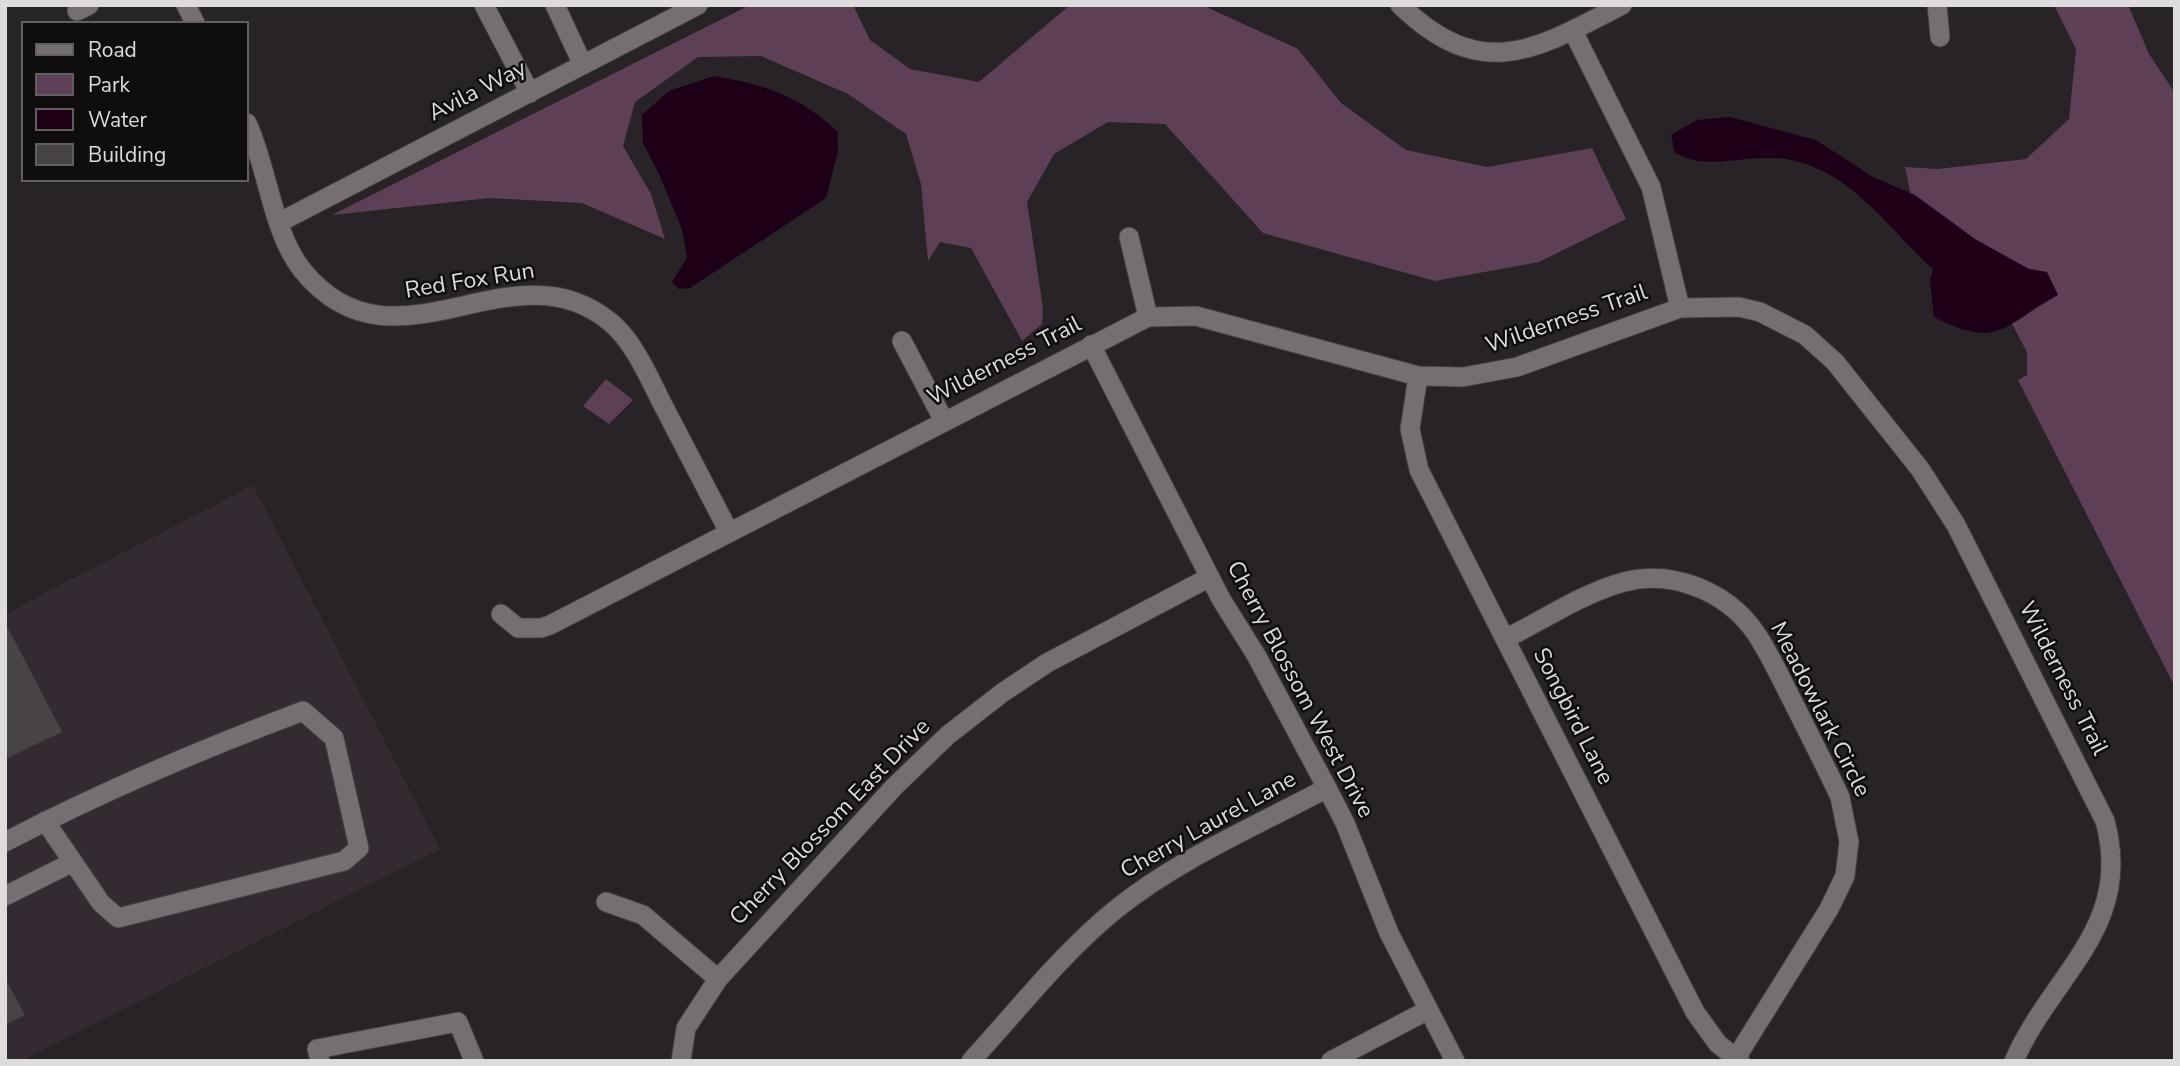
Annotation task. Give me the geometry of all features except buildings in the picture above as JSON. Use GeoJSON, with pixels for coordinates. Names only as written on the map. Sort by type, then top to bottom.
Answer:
{"type":"FeatureCollection","features":[{"type":"Feature","properties":{"kind":"street"},"geometry":{"type":"LineString","coordinates":[[186,5],[194,21]]}},
{"type":"Feature","properties":{"kind":"street"},"geometry":{"type":"LineString","coordinates":[[485,5],[530,93]]}},
{"type":"Feature","properties":{"kind":"street"},"geometry":{"type":"LineString","coordinates":[[555,5],[583,65]]}},
{"type":"Feature","properties":{"kind":"street"},"geometry":{"type":"LineString","coordinates":[[1400,5],[1455,45],[1482,52],[1516,52],[1573,31],[1622,5]]}},
{"type":"Feature","properties":{"kind":"street"},"geometry":{"type":"LineString","coordinates":[[1937,5],[1940,37]]}},
{"type":"Feature","properties":{"kind":"street","name":"Avila Way"},"geometry":{"type":"LineString","coordinates":[[280,222],[530,93],[689,7]]}},
{"type":"Feature","properties":{"kind":"street"},"geometry":{"type":"LineString","coordinates":[[1573,31],[1651,187],[1680,307]]}},
{"type":"Feature","properties":{"kind":"street","name":"Red Fox Run"},"geometry":{"type":"LineString","coordinates":[[248,126],[293,257],[303,271],[331,297],[363,312],[400,318],[533,293],[559,296],[593,309],[610,322],[633,349],[729,532]]}},
{"type":"Feature","properties":{"kind":"street"},"geometry":{"type":"LineString","coordinates":[[1129,237],[1149,317]]}},
{"type":"Feature","properties":{"kind":"street","name":"Wilderness Trail"},"geometry":{"type":"LineString","coordinates":[[500,614],[518,628],[541,628],[1149,317],[1196,316],[1418,376],[1463,377],[1517,368],[1680,307],[1725,306],[1760,312],[1805,335],[1835,362],[1944,504],[2105,821],[2112,874],[2102,919],[2014,1061]]}},
{"type":"Feature","properties":{"kind":"street"},"geometry":{"type":"LineString","coordinates":[[902,341],[944,421]]}},
{"type":"Feature","properties":{"kind":"street","name":"Cherry Blossom West Drive"},"geometry":{"type":"LineString","coordinates":[[1091,345],[1210,577],[1256,655],[1345,823],[1389,933],[1455,1061]]}},
{"type":"Feature","properties":{"kind":"street","name":"Songbird Lane"},"geometry":{"type":"LineString","coordinates":[[1418,376],[1410,429],[1419,470],[1695,1012],[1718,1044],[1738,1059]]}},
{"type":"Feature","properties":{"kind":"street","name":"Cherry Blossom East Drive"},"geometry":{"type":"LineString","coordinates":[[681,1061],[686,1028],[718,979],[894,787],[948,735],[1002,693],[1047,663],[1210,577]]}},
{"type":"Feature","properties":{"kind":"street","name":"Meadowlark Circle"},"geometry":{"type":"LineString","coordinates":[[1505,639],[1610,587],[1638,579],[1664,579],[1688,584],[1726,603],[1745,619],[1768,652],[1840,797],[1847,822],[1847,859],[1845,876],[1829,909],[1738,1059]]}},
{"type":"Feature","properties":{"kind":"street"},"geometry":{"type":"LineString","coordinates":[[5,842],[45,821],[236,736],[303,711],[334,738],[359,848],[344,861],[118,918],[102,903],[45,821]]}},
{"type":"Feature","properties":{"kind":"street","name":"Cherry Laurel Lane"},"geometry":{"type":"LineString","coordinates":[[971,1061],[1063,959],[1123,904],[1177,867],[1327,788]]}},
{"type":"Feature","properties":{"kind":"street"},"geometry":{"type":"LineString","coordinates":[[5,897],[73,862]]}},
{"type":"Feature","properties":{"kind":"street"},"geometry":{"type":"LineString","coordinates":[[606,902],[643,915],[718,979]]}},
{"type":"Feature","properties":{"kind":"street"},"geometry":{"type":"LineString","coordinates":[[1331,1061],[1428,1010]]}},
{"type":"Feature","properties":{"kind":"street"},"geometry":{"type":"LineString","coordinates":[[320,1061],[317,1049],[458,1022],[474,1061]]}},
{"type":"Feature","properties":{"kind":"shaded area"},"geometry":{"type":"Polygon","coordinates":[[[253,485],[440,849],[21,1061],[5,1061],[5,614],[253,485]]]}},
{"type":"Feature","properties":{"kind":"green space"},"geometry":{"type":"Polygon","coordinates":[[[750,5],[853,5],[870,40],[910,69],[979,82],[1070,5],[1202,5],[1298,49],[1341,103],[1406,150],[1487,167],[1592,148],[1626,219],[1539,262],[1435,281],[1263,233],[1165,124],[1108,122],[1054,154],[1027,202],[1043,308],[1042,324],[1022,341],[971,248],[940,242],[928,261],[921,184],[906,134],[848,94],[761,56],[698,57],[635,102],[623,146],[651,194],[665,239],[582,203],[490,198],[332,215],[750,5]]]}},
{"type":"Feature","properties":{"kind":"green space"},"geometry":{"type":"Polygon","coordinates":[[[2054,5],[2128,5],[2149,54],[2175,93],[2175,687],[2018,380],[2027,375],[2027,352],[1998,298],[1915,215],[1905,167],[1938,169],[2026,159],[2069,119],[2076,49],[2054,5]]]}},
{"type":"Feature","properties":{"kind":"green space"},"geometry":{"type":"Polygon","coordinates":[[[606,379],[633,400],[609,424],[583,406],[606,379]]]}},
{"type":"Feature","properties":{"kind":"water"},"geometry":{"type":"Polygon","coordinates":[[[714,76],[780,93],[808,108],[837,131],[838,151],[826,198],[690,288],[679,289],[672,282],[687,258],[682,229],[643,143],[642,115],[669,91],[714,76]]]}},
{"type":"Feature","properties":{"kind":"water"},"geometry":{"type":"Polygon","coordinates":[[[1730,117],[1816,140],[1873,177],[1915,195],[1975,239],[2029,269],[2047,272],[2058,295],[2011,324],[1987,333],[1956,327],[1934,317],[1930,280],[1933,269],[1868,204],[1833,176],[1813,166],[1780,158],[1700,161],[1675,153],[1671,135],[1697,120],[1730,117]]]}}]}
